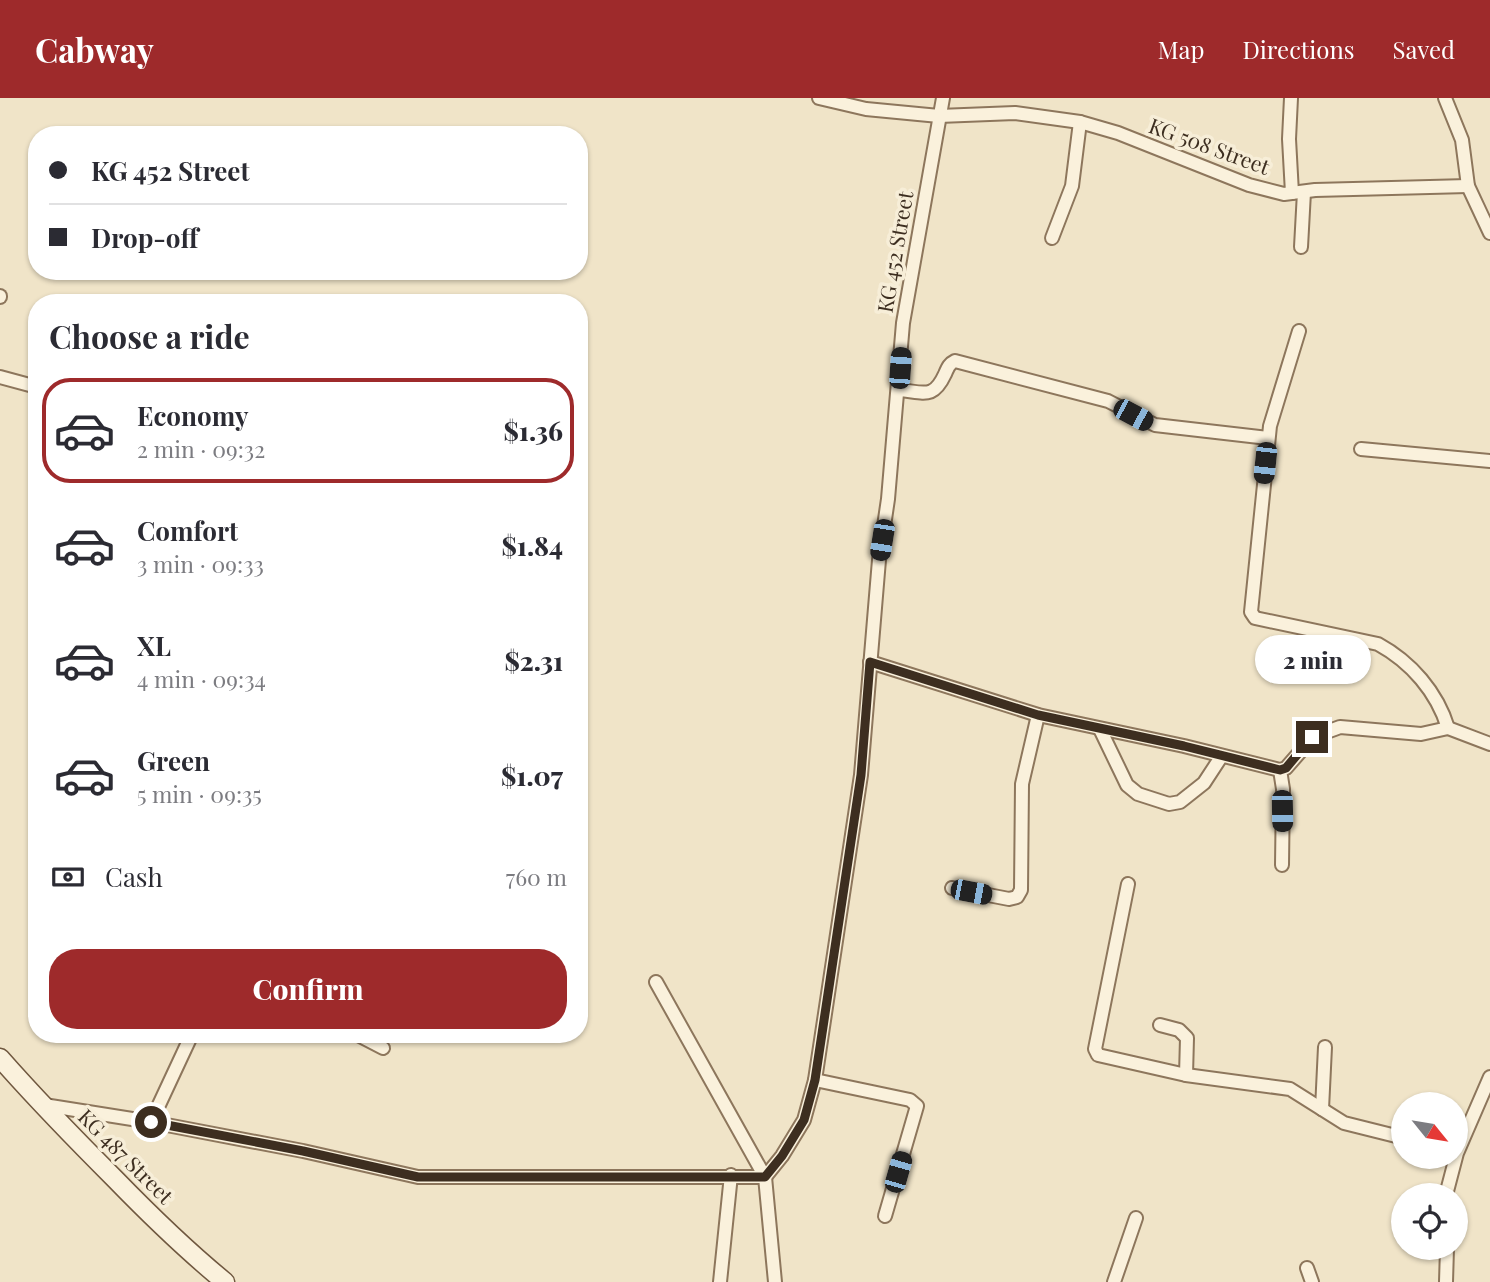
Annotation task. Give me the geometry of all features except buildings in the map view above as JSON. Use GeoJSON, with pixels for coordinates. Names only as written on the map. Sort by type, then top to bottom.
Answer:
{"type":"FeatureCollection","features":[{"type":"Feature","properties":{"kind":"main road","name":"KG 487 Street"},"geometry":{"type":"LineString","coordinates":[[0,1058],[42,1105],[195,1258],[225,1282]]}},
{"type":"Feature","properties":{"kind":"street","name":"KG 508 Street"},"geometry":{"type":"LineString","coordinates":[[818,98],[866,109],[939,116],[1015,113],[1080,122],[1118,133],[1249,185],[1284,194],[1468,186]]}},
{"type":"Feature","properties":{"kind":"street","name":"KG 452 Street"},"geometry":{"type":"LineString","coordinates":[[765,1177],[782,1156],[804,1120],[815,1080],[861,775],[870,662],[899,390],[903,323],[943,98]]}},
{"type":"Feature","properties":{"kind":"street"},"geometry":{"type":"LineString","coordinates":[[1291,98],[1289,139],[1298,193],[1301,247]]}},
{"type":"Feature","properties":{"kind":"street"},"geometry":{"type":"LineString","coordinates":[[1446,98],[1462,140],[1468,186],[1490,233]]}},
{"type":"Feature","properties":{"kind":"street"},"geometry":{"type":"LineString","coordinates":[[1052,238],[1072,186],[1080,122]]}},
{"type":"Feature","properties":{"kind":"street"},"geometry":{"type":"LineString","coordinates":[[1299,331],[1268,438],[1252,616],[1378,644],[1394,653],[1434,694],[1448,728]]}},
{"type":"Feature","properties":{"kind":"street"},"geometry":{"type":"LineString","coordinates":[[899,390],[930,393],[938,388],[949,364],[955,361],[1108,401],[1155,425],[1268,438]]}},
{"type":"Feature","properties":{"kind":"street"},"geometry":{"type":"LineString","coordinates":[[0,377],[28,385]]}},
{"type":"Feature","properties":{"kind":"street"},"geometry":{"type":"LineString","coordinates":[[1361,449],[1490,461]]}},
{"type":"Feature","properties":{"kind":"street"},"geometry":{"type":"LineString","coordinates":[[870,662],[1038,715],[1280,770],[1286,768],[1312,737],[1340,727],[1421,734],[1448,728],[1490,744]]}},
{"type":"Feature","properties":{"kind":"street"},"geometry":{"type":"LineString","coordinates":[[952,888],[1009,899],[1017,897],[1021,890],[1022,784],[1038,715]]}},
{"type":"Feature","properties":{"kind":"street"},"geometry":{"type":"LineString","coordinates":[[1100,729],[1127,785],[1138,794],[1169,804],[1180,802],[1204,783],[1221,757]]}},
{"type":"Feature","properties":{"kind":"street"},"geometry":{"type":"LineString","coordinates":[[1280,770],[1283,789],[1283,865]]}},
{"type":"Feature","properties":{"kind":"street"},"geometry":{"type":"LineString","coordinates":[[1128,884],[1095,1049],[1098,1055],[1186,1075],[1290,1089],[1344,1123],[1391,1136]]}},
{"type":"Feature","properties":{"kind":"street"},"geometry":{"type":"LineString","coordinates":[[656,982],[765,1177],[775,1282]]}},
{"type":"Feature","properties":{"kind":"street"},"geometry":{"type":"LineString","coordinates":[[1160,1025],[1179,1030],[1187,1038],[1186,1075]]}},
{"type":"Feature","properties":{"kind":"street"},"geometry":{"type":"LineString","coordinates":[[151,1122],[188,1043]]}},
{"type":"Feature","properties":{"kind":"street"},"geometry":{"type":"LineString","coordinates":[[373,1043],[383,1048]]}},
{"type":"Feature","properties":{"kind":"street"},"geometry":{"type":"LineString","coordinates":[[1322,1109],[1325,1047]]}},
{"type":"Feature","properties":{"kind":"street"},"geometry":{"type":"LineString","coordinates":[[1468,1128],[1490,1077]]}},
{"type":"Feature","properties":{"kind":"street"},"geometry":{"type":"LineString","coordinates":[[815,1080],[910,1100],[917,1106],[885,1216]]}},
{"type":"Feature","properties":{"kind":"street"},"geometry":{"type":"LineString","coordinates":[[42,1105],[151,1122],[303,1151],[418,1177],[765,1177]]}},
{"type":"Feature","properties":{"kind":"street"},"geometry":{"type":"LineString","coordinates":[[720,1282],[731,1175]]}},
{"type":"Feature","properties":{"kind":"street"},"geometry":{"type":"LineString","coordinates":[[1114,1282],[1136,1217]]}},
{"type":"Feature","properties":{"kind":"street"},"geometry":{"type":"LineString","coordinates":[[1446,1282],[1447,1260]]}},
{"type":"Feature","properties":{"kind":"street"},"geometry":{"type":"LineString","coordinates":[[1307,1268],[1312,1282]]}},
{"type":"Feature","properties":{"kind":"route"},"geometry":{"type":"LineString","coordinates":[[151,1122],[303,1151],[418,1177],[765,1177],[782,1156],[804,1120],[815,1080],[861,775],[870,662],[1038,715],[1184,746],[1280,770],[1286,768],[1312,737]]}}]}
